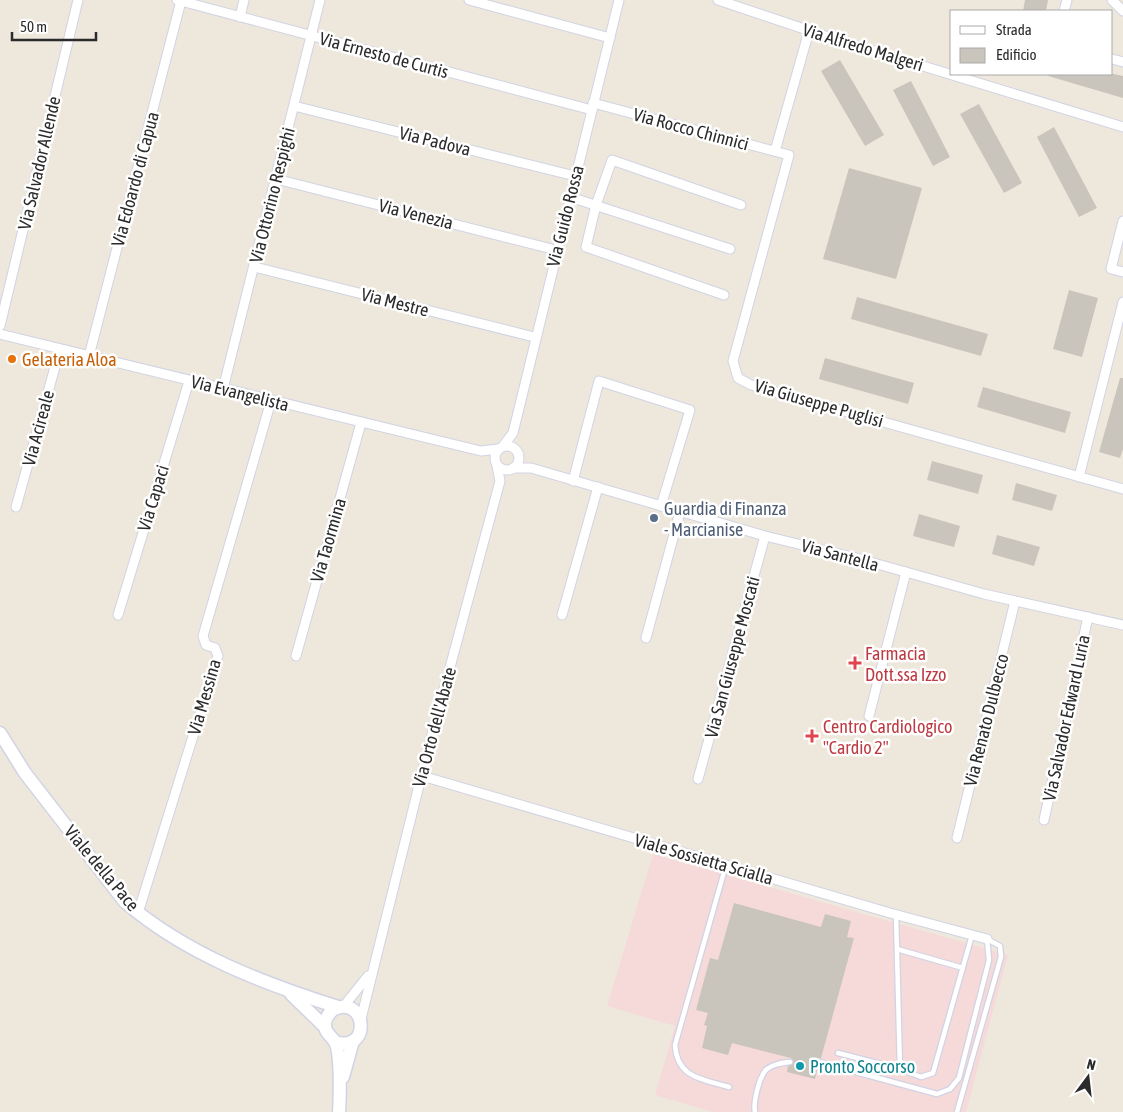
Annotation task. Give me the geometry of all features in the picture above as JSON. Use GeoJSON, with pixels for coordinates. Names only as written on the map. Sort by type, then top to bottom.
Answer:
{"type":"FeatureCollection","features":[{"type":"Feature","properties":{"kind":"street","name":"Via Salvador Allende"},"geometry":{"type":"LineString","coordinates":[[0,326],[78,0]]}},
{"type":"Feature","properties":{"kind":"street","name":"Via Ernesto de Curtis"},"geometry":{"type":"LineString","coordinates":[[179,0],[311,36],[593,107]]}},
{"type":"Feature","properties":{"kind":"street","name":"Via Edoardo di Capua"},"geometry":{"type":"LineString","coordinates":[[89,356],[179,0]]}},
{"type":"Feature","properties":{"kind":"street"},"geometry":{"type":"LineString","coordinates":[[240,17],[244,0]]}},
{"type":"Feature","properties":{"kind":"street","name":"Via Ottorino Respighi"},"geometry":{"type":"LineString","coordinates":[[223,389],[255,267],[320,0]]}},
{"type":"Feature","properties":{"kind":"street"},"geometry":{"type":"LineString","coordinates":[[469,0],[610,38]]}},
{"type":"Feature","properties":{"kind":"street","name":"Via Guido Rossa"},"geometry":{"type":"LineString","coordinates":[[518,453],[513,432],[534,337],[619,0]]}},
{"type":"Feature","properties":{"kind":"street","name":"Via Alfredo Malgeri"},"geometry":{"type":"LineString","coordinates":[[718,0],[809,31],[950,74]]}},
{"type":"Feature","properties":{"kind":"street"},"geometry":{"type":"LineString","coordinates":[[1112,0],[1123,11]]}},
{"type":"Feature","properties":{"kind":"street"},"geometry":{"type":"LineString","coordinates":[[775,151],[809,31]]}},
{"type":"Feature","properties":{"kind":"street","name":"Via Alfredo Malgeri"},"geometry":{"type":"LineString","coordinates":[[953,75],[1123,127]]}},
{"type":"Feature","properties":{"kind":"street","name":"Via Padova"},"geometry":{"type":"LineString","coordinates":[[294,106],[575,176]]}},
{"type":"Feature","properties":{"kind":"street","name":"Via Rocco Chinnici"},"geometry":{"type":"LineString","coordinates":[[593,107],[789,155]]}},
{"type":"Feature","properties":{"kind":"street","name":"Via Giuseppe Puglisi"},"geometry":{"type":"LineString","coordinates":[[789,155],[733,361],[738,378],[751,384],[1123,489]]}},
{"type":"Feature","properties":{"kind":"street"},"geometry":{"type":"LineString","coordinates":[[724,294],[586,247],[596,205],[612,160],[741,205]]}},
{"type":"Feature","properties":{"kind":"street","name":"Via Venezia"},"geometry":{"type":"LineString","coordinates":[[276,179],[556,250]]}},
{"type":"Feature","properties":{"kind":"street"},"geometry":{"type":"LineString","coordinates":[[570,197],[730,249]]}},
{"type":"Feature","properties":{"kind":"street"},"geometry":{"type":"LineString","coordinates":[[1122,226],[1111,269],[1123,272]]}},
{"type":"Feature","properties":{"kind":"street","name":"Via Mestre"},"geometry":{"type":"LineString","coordinates":[[255,267],[534,337]]}},
{"type":"Feature","properties":{"kind":"street"},"geometry":{"type":"LineString","coordinates":[[1079,477],[1123,302]]}},
{"type":"Feature","properties":{"kind":"street","name":"Via Evangelista"},"geometry":{"type":"LineString","coordinates":[[0,334],[481,451],[500,448]]}},
{"type":"Feature","properties":{"kind":"street","name":"Via Acireale"},"geometry":{"type":"LineString","coordinates":[[16,507],[60,349]]}},
{"type":"Feature","properties":{"kind":"street","name":"Via Capaci"},"geometry":{"type":"LineString","coordinates":[[118,616],[189,381]]}},
{"type":"Feature","properties":{"kind":"street"},"geometry":{"type":"LineString","coordinates":[[573,480],[599,381],[690,410],[661,506]]}},
{"type":"Feature","properties":{"kind":"street","name":"Via Messina"},"geometry":{"type":"LineString","coordinates":[[138,912],[218,656],[215,648],[206,645],[204,636],[271,401]]}},
{"type":"Feature","properties":{"kind":"street","name":"Via Taormina"},"geometry":{"type":"LineString","coordinates":[[296,656],[361,423]]}},
{"type":"Feature","properties":{"kind":"street","name":"Via Guido Rossa"},"geometry":{"type":"LineString","coordinates":[[500,448],[513,432]]}},
{"type":"Feature","properties":{"kind":"street"},"geometry":{"type":"LineString","coordinates":[[509,446],[518,453],[518,463],[511,469],[503,469],[496,463],[500,448],[509,446]]}},
{"type":"Feature","properties":{"kind":"street","name":"Via Evangelista"},"geometry":{"type":"LineString","coordinates":[[481,451],[496,463]]}},
{"type":"Feature","properties":{"kind":"street","name":"Via Santella"},"geometry":{"type":"LineString","coordinates":[[518,453],[531,468]]}},
{"type":"Feature","properties":{"kind":"street","name":"Via Orto dell'Abate"},"geometry":{"type":"LineString","coordinates":[[360,1019],[370,974],[500,481],[496,463]]}},
{"type":"Feature","properties":{"kind":"street","name":"Via Santella"},"geometry":{"type":"LineString","coordinates":[[511,469],[531,468],[765,536],[1015,601],[1123,625]]}},
{"type":"Feature","properties":{"kind":"street","name":"Via Orto dell'Abate"},"geometry":{"type":"LineString","coordinates":[[500,481],[511,469]]}},
{"type":"Feature","properties":{"kind":"street"},"geometry":{"type":"LineString","coordinates":[[562,615],[598,487]]}},
{"type":"Feature","properties":{"kind":"street"},"geometry":{"type":"LineString","coordinates":[[646,638],[680,512]]}},
{"type":"Feature","properties":{"kind":"street","name":"Via San Giuseppe Moscati"},"geometry":{"type":"LineString","coordinates":[[698,779],[765,536]]}},
{"type":"Feature","properties":{"kind":"street"},"geometry":{"type":"LineString","coordinates":[[869,716],[906,572]]}},
{"type":"Feature","properties":{"kind":"street","name":"Via Renato Dulbecco"},"geometry":{"type":"LineString","coordinates":[[957,838],[1015,601]]}},
{"type":"Feature","properties":{"kind":"street","name":"Via Salvador Edward Luria"},"geometry":{"type":"LineString","coordinates":[[1044,820],[1088,617]]}},
{"type":"Feature","properties":{"kind":"street","name":"Viale della Pace"},"geometry":{"type":"LineString","coordinates":[[0,733],[26,773],[125,902],[175,940],[289,992],[340,1007]]}},
{"type":"Feature","properties":{"kind":"street","name":"Viale Sossietta Scialla"},"geometry":{"type":"LineString","coordinates":[[422,776],[987,939]]}},
{"type":"Feature","properties":{"kind":"street"},"geometry":{"type":"LineString","coordinates":[[353,1041],[347,1044],[335,1042],[326,1033],[326,1017],[340,1007],[370,974]]}},
{"type":"Feature","properties":{"kind":"street","name":"Viale della Pace"},"geometry":{"type":"LineString","coordinates":[[289,992],[325,1027]]}},
{"type":"Feature","properties":{"kind":"street"},"geometry":{"type":"LineString","coordinates":[[340,1007],[353,1010],[360,1019],[361,1031],[353,1041],[341,1082]]}},
{"type":"Feature","properties":{"kind":"street"},"geometry":{"type":"LineString","coordinates":[[335,1042],[341,1082],[340,1112]]}},
{"type":"Feature","properties":{"kind":"lane"},"geometry":{"type":"LineString","coordinates":[[726,865],[675,1045],[676,1060],[685,1072],[729,1087]]}},
{"type":"Feature","properties":{"kind":"lane"},"geometry":{"type":"LineString","coordinates":[[896,914],[900,1069]]}},
{"type":"Feature","properties":{"kind":"lane"},"geometry":{"type":"LineString","coordinates":[[838,1053],[900,1069],[921,1077],[933,1073],[972,935]]}},
{"type":"Feature","properties":{"kind":"lane"},"geometry":{"type":"LineString","coordinates":[[820,1062],[937,1094],[950,1090],[959,1078],[989,960],[987,939]]}},
{"type":"Feature","properties":{"kind":"lane"},"geometry":{"type":"LineString","coordinates":[[957,1112],[1001,957],[1000,946],[987,939]]}},
{"type":"Feature","properties":{"kind":"lane"},"geometry":{"type":"LineString","coordinates":[[897,949],[963,968]]}},
{"type":"Feature","properties":{"kind":"lane"},"geometry":{"type":"LineString","coordinates":[[755,1112],[762,1075],[772,1067],[790,1062]]}},
{"type":"Feature","properties":{"kind":"shaded area"},"geometry":{"type":"Polygon","coordinates":[[[653,854],[1008,955],[966,1112],[713,1112],[655,1095],[675,1026],[607,1006],[653,854]]]}},
{"type":"Feature","properties":{"kind":"building"},"geometry":{"type":"Polygon","coordinates":[[[1025,0],[1048,0],[1046,10],[1023,10],[1025,0]]]}},
{"type":"Feature","properties":{"kind":"building"},"geometry":{"type":"Polygon","coordinates":[[[840,60],[884,135],[865,146],[821,71],[840,60]]]}},
{"type":"Feature","properties":{"kind":"building"},"geometry":{"type":"Polygon","coordinates":[[[1114,74],[1123,76],[1123,98],[1048,76],[1114,74]]]}},
{"type":"Feature","properties":{"kind":"building"},"geometry":{"type":"Polygon","coordinates":[[[911,81],[950,157],[933,166],[893,90],[911,81]]]}},
{"type":"Feature","properties":{"kind":"building"},"geometry":{"type":"Polygon","coordinates":[[[979,104],[1022,183],[1004,193],[960,114],[979,104]]]}},
{"type":"Feature","properties":{"kind":"building"},"geometry":{"type":"Polygon","coordinates":[[[1054,127],[1097,208],[1079,217],[1037,137],[1054,127]]]}},
{"type":"Feature","properties":{"kind":"building"},"geometry":{"type":"Polygon","coordinates":[[[849,168],[922,188],[896,279],[823,259],[849,168]]]}},
{"type":"Feature","properties":{"kind":"building"},"geometry":{"type":"Polygon","coordinates":[[[1069,290],[1098,298],[1082,357],[1053,349],[1069,290]]]}},
{"type":"Feature","properties":{"kind":"building"},"geometry":{"type":"Polygon","coordinates":[[[857,297],[988,334],[981,356],[851,319],[857,297]]]}},
{"type":"Feature","properties":{"kind":"building"},"geometry":{"type":"Polygon","coordinates":[[[825,358],[914,383],[908,404],[819,379],[825,358]]]}},
{"type":"Feature","properties":{"kind":"building"},"geometry":{"type":"Polygon","coordinates":[[[1120,378],[1123,378],[1123,449],[1120,458],[1099,452],[1120,378]]]}},
{"type":"Feature","properties":{"kind":"building"},"geometry":{"type":"Polygon","coordinates":[[[983,387],[1071,412],[1065,433],[977,407],[983,387]]]}},
{"type":"Feature","properties":{"kind":"building"},"geometry":{"type":"Polygon","coordinates":[[[932,461],[983,475],[978,494],[927,480],[932,461]]]}},
{"type":"Feature","properties":{"kind":"building"},"geometry":{"type":"Polygon","coordinates":[[[1016,483],[1057,495],[1052,511],[1012,500],[1016,483]]]}},
{"type":"Feature","properties":{"kind":"building"},"geometry":{"type":"Polygon","coordinates":[[[919,514],[960,526],[954,547],[913,536],[919,514]]]}},
{"type":"Feature","properties":{"kind":"building"},"geometry":{"type":"Polygon","coordinates":[[[997,535],[1040,547],[1034,566],[992,554],[997,535]]]}},
{"type":"Feature","properties":{"kind":"building"},"geometry":{"type":"Polygon","coordinates":[[[734,903],[821,927],[825,914],[851,921],[847,937],[854,938],[821,1058],[815,1060],[818,1066],[815,1079],[787,1072],[788,1066],[794,1063],[791,1058],[732,1043],[728,1055],[702,1048],[707,1026],[704,1025],[708,1013],[696,1010],[710,958],[718,960],[734,903]]]}},
{"type":"Feature","properties":{"kind":"place","name":"Gelateria Aloa"},"geometry":{"type":"Point","coordinates":[12,359]}},
{"type":"Feature","properties":{"kind":"place","name":"Guardia di Finanza - Marcianise"},"geometry":{"type":"Point","coordinates":[654,518]}},
{"type":"Feature","properties":{"kind":"place","name":"Farmacia Dott.ssa Izzo"},"geometry":{"type":"Point","coordinates":[855,663]}},
{"type":"Feature","properties":{"kind":"place","name":"Centro Cardiologico \"Cardio 2\""},"geometry":{"type":"Point","coordinates":[812,736]}},
{"type":"Feature","properties":{"kind":"place","name":"Pronto Soccorso"},"geometry":{"type":"Point","coordinates":[800,1066]}}]}
